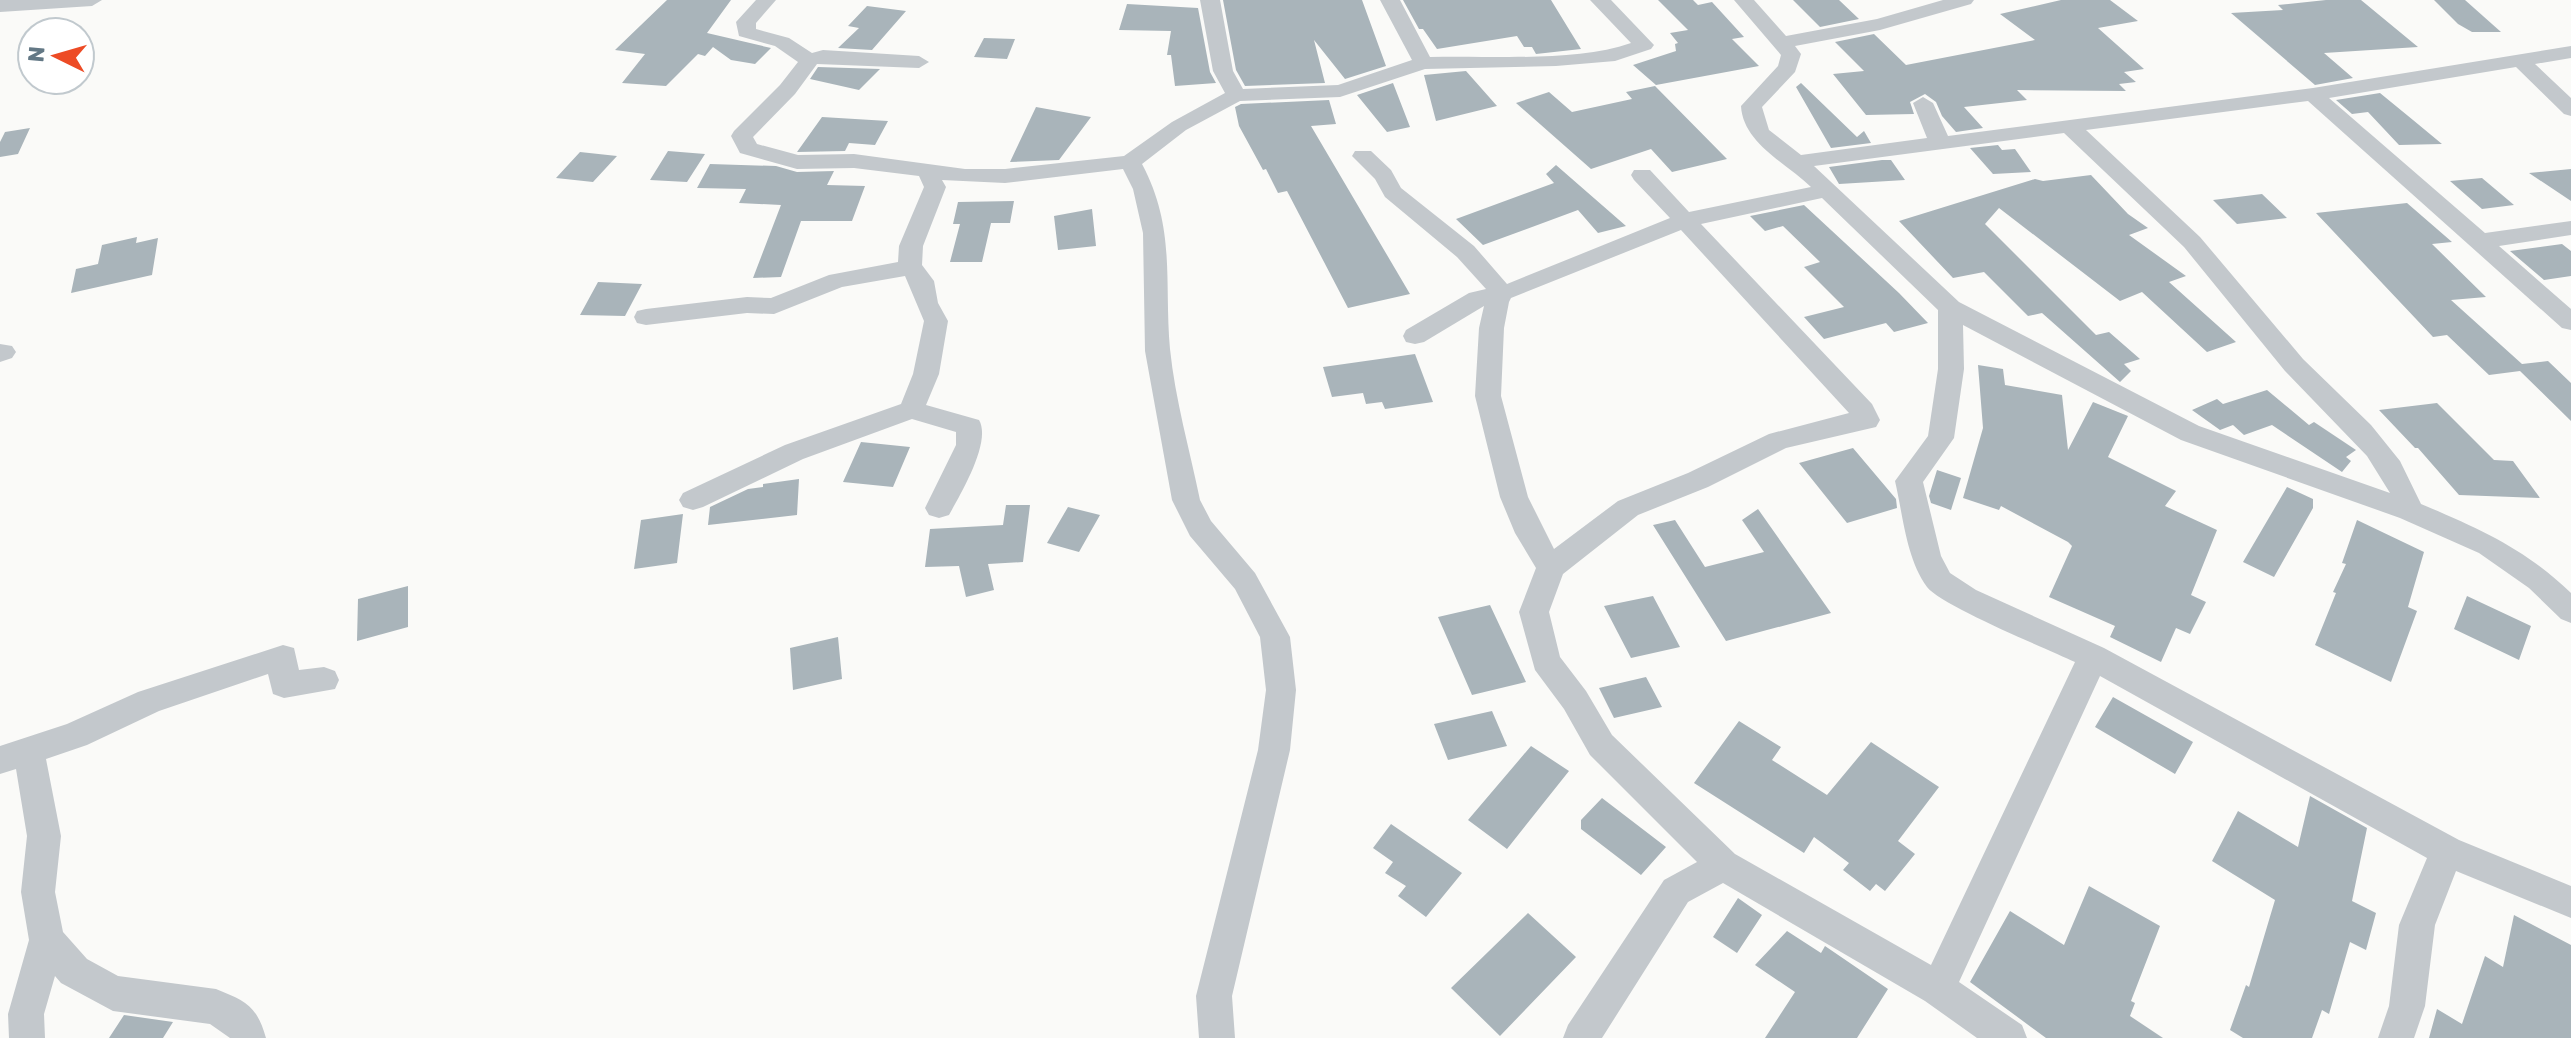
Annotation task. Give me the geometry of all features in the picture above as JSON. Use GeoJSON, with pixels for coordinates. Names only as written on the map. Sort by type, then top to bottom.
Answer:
{"type":"FeatureCollection","features":[{"type":"Feature","properties":{"kind":"street"},"geometry":{"type":"LineString","coordinates":[[0,6],[92,0]]}},
{"type":"Feature","properties":{"kind":"street"},"geometry":{"type":"LineString","coordinates":[[766,0],[746,22],[746,32],[782,42],[809,60]]}},
{"type":"Feature","properties":{"kind":"street"},"geometry":{"type":"LineString","coordinates":[[1210,0],[1223,71],[1236,95]]}},
{"type":"Feature","properties":{"kind":"street"},"geometry":{"type":"LineString","coordinates":[[1390,0],[1423,63]]}},
{"type":"Feature","properties":{"kind":"street"},"geometry":{"type":"LineString","coordinates":[[919,62],[823,56],[809,60],[800,78],[776,97],[742,136],[748,148],[797,162],[854,161],[965,176],[1005,176],[1130,162],[1179,126],[1236,95],[1340,91],[1423,63],[1556,60],[1615,55],[1644,45],[1600,0]]}},
{"type":"Feature","properties":{"kind":"street"},"geometry":{"type":"LineString","coordinates":[[1744,0],[1791,54],[1788,68],[1751,106],[1752,118],[1760,134],[1797,162],[1950,308],[2190,433],[2410,511],[2489,545],[2539,580],[2571,611]]}},
{"type":"Feature","properties":{"kind":"street"},"geometry":{"type":"LineString","coordinates":[[1782,43],[1880,24],[1964,0]]}},
{"type":"Feature","properties":{"kind":"street"},"geometry":{"type":"LineString","coordinates":[[1797,162],[2313,94],[2571,52]]}},
{"type":"Feature","properties":{"kind":"street"},"geometry":{"type":"LineString","coordinates":[[2519,59],[2571,110]]}},
{"type":"Feature","properties":{"kind":"street"},"geometry":{"type":"LineString","coordinates":[[2313,94],[2483,241],[2571,322]]}},
{"type":"Feature","properties":{"kind":"street"},"geometry":{"type":"LineString","coordinates":[[1923,103],[1941,145]]}},
{"type":"Feature","properties":{"kind":"street"},"geometry":{"type":"LineString","coordinates":[[2067,125],[2190,240],[2295,366],[2368,437],[2398,476],[2410,511]]}},
{"type":"Feature","properties":{"kind":"street"},"geometry":{"type":"LineString","coordinates":[[1363,156],[1385,178],[1391,192],[1421,212],[1439,232],[1464,247],[1485,269],[1501,293]]}},
{"type":"Feature","properties":{"kind":"street"},"geometry":{"type":"LineString","coordinates":[[1130,162],[1144,189],[1155,233],[1158,351],[1186,500],[1200,528],[1245,581],[1275,637],[1281,690],[1274,750],[1214,996],[1217,1038]]}},
{"type":"Feature","properties":{"kind":"street"},"geometry":{"type":"LineString","coordinates":[[911,410],[926,374],[936,321],[926,303],[922,281],[910,266],[911,246],[935,187],[927,171]]}},
{"type":"Feature","properties":{"kind":"street"},"geometry":{"type":"LineString","coordinates":[[1642,175],[1863,411],[1867,420],[1848,422],[1778,441],[1698,480],[1628,508],[1551,567],[1534,612],[1546,661],[1575,700],[1601,745],[1723,865],[1938,989],[2009,1038]]}},
{"type":"Feature","properties":{"kind":"street"},"geometry":{"type":"LineString","coordinates":[[930,205],[965,176]]}},
{"type":"Feature","properties":{"kind":"street"},"geometry":{"type":"LineString","coordinates":[[1415,336],[1478,299],[1501,293],[1685,220],[1825,191]]}},
{"type":"Feature","properties":{"kind":"street"},"geometry":{"type":"LineString","coordinates":[[2483,241],[2571,228]]}},
{"type":"Feature","properties":{"kind":"street"},"geometry":{"type":"LineString","coordinates":[[646,317],[747,305],[774,306],[837,280],[888,273],[910,266]]}},
{"type":"Feature","properties":{"kind":"street"},"geometry":{"type":"LineString","coordinates":[[1501,293],[1488,336],[1488,394],[1506,479],[1515,506],[1527,523],[1538,550],[1551,567]]}},
{"type":"Feature","properties":{"kind":"street"},"geometry":{"type":"LineString","coordinates":[[1950,308],[1951,369],[1941,438],[1909,481],[1927,556],[1939,581],[1966,598],[2093,657],[2447,851],[2571,902]]}},
{"type":"Feature","properties":{"kind":"street"},"geometry":{"type":"LineString","coordinates":[[693,500],[794,452],[911,410],[970,427],[969,445],[939,508]]}},
{"type":"Feature","properties":{"kind":"street"},"geometry":{"type":"LineString","coordinates":[[27,1038],[26,1014],[47,940],[38,892],[44,836],[14,756],[76,735],[149,701],[283,657],[284,685],[324,680]]}},
{"type":"Feature","properties":{"kind":"street"},"geometry":{"type":"LineString","coordinates":[[1938,989],[2093,657]]}},
{"type":"Feature","properties":{"kind":"street"},"geometry":{"type":"LineString","coordinates":[[2396,1038],[2407,1006],[2417,925],[2447,851]]}},
{"type":"Feature","properties":{"kind":"street"},"geometry":{"type":"LineString","coordinates":[[1581,1038],[1676,891],[1723,865]]}},
{"type":"Feature","properties":{"kind":"street"},"geometry":{"type":"LineString","coordinates":[[47,940],[74,971],[113,993],[216,1007],[244,1024],[248,1038]]}},
{"type":"Feature","properties":{"kind":"building"},"geometry":{"type":"Polygon","coordinates":[[[667,0],[731,0],[707,33],[771,48],[755,64],[731,60],[713,47],[705,56],[698,54],[666,86],[622,83],[645,54],[615,50],[667,0]]]}},
{"type":"Feature","properties":{"kind":"building"},"geometry":{"type":"Polygon","coordinates":[[[1223,0],[1362,0],[1386,66],[1345,79],[1314,40],[1325,83],[1245,86],[1236,70],[1223,0]]]}},
{"type":"Feature","properties":{"kind":"building"},"geometry":{"type":"Polygon","coordinates":[[[1403,0],[1551,0],[1581,49],[1536,54],[1532,47],[1524,47],[1517,36],[1437,49],[1423,29],[1419,29],[1403,0]]]}},
{"type":"Feature","properties":{"kind":"building"},"geometry":{"type":"Polygon","coordinates":[[[1658,0],[1693,0],[1698,5],[1712,2],[1744,37],[1732,39],[1759,66],[1656,85],[1633,65],[1676,51],[1675,44],[1678,43],[1670,33],[1688,30],[1658,0]]]}},
{"type":"Feature","properties":{"kind":"building"},"geometry":{"type":"Polygon","coordinates":[[[1793,0],[1839,0],[1859,19],[1820,27],[1793,0]]]}},
{"type":"Feature","properties":{"kind":"building"},"geometry":{"type":"Polygon","coordinates":[[[2061,0],[2110,0],[2138,21],[2098,28],[2144,69],[2124,72],[2136,82],[2119,84],[2126,91],[2017,90],[2027,100],[1964,107],[1983,128],[1956,132],[1942,116],[1936,102],[1925,94],[1910,102],[1914,114],[1866,115],[1833,74],[1864,71],[1835,42],[1874,34],[1906,65],[2035,40],[2000,14],[2061,0]]]}},
{"type":"Feature","properties":{"kind":"building"},"geometry":{"type":"Polygon","coordinates":[[[2361,0],[2418,47],[2324,53],[2353,78],[2315,85],[2231,13],[2283,10],[2278,5],[2361,0]]]}},
{"type":"Feature","properties":{"kind":"building"},"geometry":{"type":"Polygon","coordinates":[[[2434,0],[2465,0],[2501,32],[2472,32],[2458,24],[2434,0]]]}},
{"type":"Feature","properties":{"kind":"building"},"geometry":{"type":"Polygon","coordinates":[[[1127,4],[1198,8],[1210,72],[1216,83],[1175,86],[1171,55],[1167,55],[1171,31],[1119,30],[1127,4]]]}},
{"type":"Feature","properties":{"kind":"building"},"geometry":{"type":"Polygon","coordinates":[[[867,6],[906,11],[872,50],[838,48],[859,28],[848,26],[867,6]]]}},
{"type":"Feature","properties":{"kind":"building"},"geometry":{"type":"Polygon","coordinates":[[[984,38],[1015,39],[1007,59],[974,57],[984,38]]]}},
{"type":"Feature","properties":{"kind":"building"},"geometry":{"type":"Polygon","coordinates":[[[818,67],[880,69],[859,90],[810,79],[818,67]]]}},
{"type":"Feature","properties":{"kind":"building"},"geometry":{"type":"Polygon","coordinates":[[[1466,71],[1497,106],[1436,121],[1424,75],[1466,71]]]}},
{"type":"Feature","properties":{"kind":"building"},"geometry":{"type":"Polygon","coordinates":[[[1393,83],[1410,127],[1387,132],[1357,95],[1393,83]]]}},
{"type":"Feature","properties":{"kind":"building"},"geometry":{"type":"Polygon","coordinates":[[[1801,83],[1857,137],[1864,131],[1871,143],[1831,148],[1796,87],[1801,83]]]}},
{"type":"Feature","properties":{"kind":"building"},"geometry":{"type":"Polygon","coordinates":[[[1655,86],[1727,159],[1672,172],[1651,149],[1591,169],[1516,103],[1549,92],[1572,112],[1632,99],[1626,92],[1655,86]]]}},
{"type":"Feature","properties":{"kind":"building"},"geometry":{"type":"Polygon","coordinates":[[[2380,93],[2442,144],[2399,145],[2368,112],[2352,114],[2336,100],[2380,93]]]}},
{"type":"Feature","properties":{"kind":"building"},"geometry":{"type":"Polygon","coordinates":[[[1329,100],[1336,124],[1311,126],[1410,294],[1348,308],[1287,191],[1278,193],[1266,169],[1263,170],[1239,126],[1235,107],[1241,104],[1329,100]]]}},
{"type":"Feature","properties":{"kind":"building"},"geometry":{"type":"Polygon","coordinates":[[[1036,107],[1091,117],[1059,160],[1010,162],[1036,107]]]}},
{"type":"Feature","properties":{"kind":"building"},"geometry":{"type":"Polygon","coordinates":[[[822,117],[888,121],[875,145],[849,143],[845,151],[797,152],[822,117]]]}},
{"type":"Feature","properties":{"kind":"building"},"geometry":{"type":"Polygon","coordinates":[[[30,128],[18,154],[0,157],[0,142],[5,132],[30,128]]]}},
{"type":"Feature","properties":{"kind":"building"},"geometry":{"type":"Polygon","coordinates":[[[1998,145],[2002,150],[2015,149],[2031,172],[1993,174],[1970,148],[1998,145]]]}},
{"type":"Feature","properties":{"kind":"building"},"geometry":{"type":"Polygon","coordinates":[[[668,151],[705,154],[687,182],[650,180],[668,151]]]}},
{"type":"Feature","properties":{"kind":"building"},"geometry":{"type":"Polygon","coordinates":[[[580,152],[617,156],[593,182],[556,178],[580,152]]]}},
{"type":"Feature","properties":{"kind":"building"},"geometry":{"type":"Polygon","coordinates":[[[1891,160],[1905,180],[1839,184],[1829,167],[1891,160]]]}},
{"type":"Feature","properties":{"kind":"building"},"geometry":{"type":"Polygon","coordinates":[[[710,164],[776,166],[797,172],[834,171],[827,185],[865,186],[852,221],[801,221],[781,277],[753,278],[781,205],[739,203],[746,189],[697,188],[710,164]]]}},
{"type":"Feature","properties":{"kind":"building"},"geometry":{"type":"Polygon","coordinates":[[[1556,165],[1626,226],[1598,233],[1578,210],[1483,245],[1456,219],[1554,183],[1546,174],[1556,165]]]}},
{"type":"Feature","properties":{"kind":"building"},"geometry":{"type":"Polygon","coordinates":[[[2571,169],[2571,201],[2529,173],[2571,169]]]}},
{"type":"Feature","properties":{"kind":"building"},"geometry":{"type":"Polygon","coordinates":[[[2091,175],[2128,214],[2148,228],[2129,235],[2186,276],[2169,282],[2236,342],[2207,352],[2142,292],[2120,301],[1999,208],[1985,224],[2096,335],[2109,332],[2140,359],[2124,364],[2131,371],[2120,382],[2042,313],[2028,316],[1984,272],[1953,278],[1899,221],[2035,179],[2043,181],[2091,175]]]}},
{"type":"Feature","properties":{"kind":"building"},"geometry":{"type":"Polygon","coordinates":[[[2482,178],[2514,205],[2482,209],[2450,181],[2482,178]]]}},
{"type":"Feature","properties":{"kind":"building"},"geometry":{"type":"Polygon","coordinates":[[[2262,194],[2287,218],[2237,224],[2213,200],[2262,194]]]}},
{"type":"Feature","properties":{"kind":"building"},"geometry":{"type":"Polygon","coordinates":[[[1014,201],[1010,223],[991,223],[982,262],[950,262],[960,224],[953,224],[958,202],[1014,201]]]}},
{"type":"Feature","properties":{"kind":"building"},"geometry":{"type":"Polygon","coordinates":[[[2407,203],[2452,242],[2432,244],[2486,297],[2451,300],[2522,364],[2548,361],[2571,383],[2571,421],[2520,371],[2489,375],[2447,335],[2433,337],[2316,213],[2407,203]]]}},
{"type":"Feature","properties":{"kind":"building"},"geometry":{"type":"Polygon","coordinates":[[[1804,205],[1928,323],[1894,332],[1886,323],[1824,339],[1804,317],[1844,307],[1804,267],[1820,262],[1783,226],[1765,231],[1750,216],[1804,205]]]}},
{"type":"Feature","properties":{"kind":"building"},"geometry":{"type":"Polygon","coordinates":[[[1092,209],[1096,246],[1058,250],[1054,216],[1092,209]]]}},
{"type":"Feature","properties":{"kind":"building"},"geometry":{"type":"Polygon","coordinates":[[[137,237],[136,243],[158,238],[152,275],[71,293],[76,269],[98,264],[102,245],[137,237]]]}},
{"type":"Feature","properties":{"kind":"building"},"geometry":{"type":"Polygon","coordinates":[[[2562,244],[2571,251],[2571,276],[2544,280],[2510,251],[2562,244]]]}},
{"type":"Feature","properties":{"kind":"building"},"geometry":{"type":"Polygon","coordinates":[[[598,282],[642,284],[625,316],[580,315],[598,282]]]}},
{"type":"Feature","properties":{"kind":"building"},"geometry":{"type":"Polygon","coordinates":[[[1415,354],[1433,402],[1385,409],[1382,402],[1366,404],[1363,393],[1332,397],[1323,367],[1415,354]]]}},
{"type":"Feature","properties":{"kind":"building"},"geometry":{"type":"Polygon","coordinates":[[[1978,365],[2003,369],[2005,385],[2062,395],[2068,450],[2093,402],[2128,416],[2108,457],[2176,491],[2165,506],[2217,530],[2191,595],[2206,602],[2190,634],[2176,628],[2161,662],[2110,637],[2115,626],[2049,597],[2072,546],[2068,542],[2001,506],[1999,510],[1963,498],[1983,428],[1978,365]]]}},
{"type":"Feature","properties":{"kind":"building"},"geometry":{"type":"Polygon","coordinates":[[[2267,390],[2309,425],[2314,422],[2356,450],[2346,457],[2351,461],[2342,472],[2272,425],[2244,435],[2233,425],[2220,430],[2192,410],[2217,399],[2223,404],[2267,390]]]}},
{"type":"Feature","properties":{"kind":"building"},"geometry":{"type":"Polygon","coordinates":[[[2437,403],[2494,460],[2513,461],[2540,498],[2459,495],[2379,410],[2437,403]]]}},
{"type":"Feature","properties":{"kind":"building"},"geometry":{"type":"Polygon","coordinates":[[[861,442],[910,447],[893,487],[843,482],[861,442]]]}},
{"type":"Feature","properties":{"kind":"building"},"geometry":{"type":"Polygon","coordinates":[[[1853,448],[1896,499],[1897,508],[1847,523],[1799,463],[1853,448]]]}},
{"type":"Feature","properties":{"kind":"building"},"geometry":{"type":"Polygon","coordinates":[[[1937,470],[1961,478],[1951,510],[1931,503],[1929,496],[1937,470]]]}},
{"type":"Feature","properties":{"kind":"building"},"geometry":{"type":"Polygon","coordinates":[[[799,479],[797,515],[708,525],[710,507],[748,489],[763,487],[763,484],[799,479]]]}},
{"type":"Feature","properties":{"kind":"building"},"geometry":{"type":"Polygon","coordinates":[[[2287,487],[2313,499],[2313,508],[2274,577],[2243,562],[2287,487]]]}},
{"type":"Feature","properties":{"kind":"building"},"geometry":{"type":"Polygon","coordinates":[[[1006,505],[1030,505],[1023,562],[988,564],[994,590],[966,597],[959,566],[925,567],[930,529],[1003,525],[1006,505]]]}},
{"type":"Feature","properties":{"kind":"building"},"geometry":{"type":"Polygon","coordinates":[[[1068,507],[1100,515],[1079,552],[1047,543],[1068,507]]]}},
{"type":"Feature","properties":{"kind":"building"},"geometry":{"type":"Polygon","coordinates":[[[1758,509],[1831,613],[1726,641],[1653,525],[1675,520],[1705,567],[1764,552],[1742,520],[1758,509]]]}},
{"type":"Feature","properties":{"kind":"building"},"geometry":{"type":"Polygon","coordinates":[[[683,514],[677,563],[634,569],[641,520],[683,514]]]}},
{"type":"Feature","properties":{"kind":"building"},"geometry":{"type":"Polygon","coordinates":[[[2357,520],[2424,552],[2408,607],[2417,611],[2391,682],[2315,645],[2346,564],[2342,563],[2357,520]]]}},
{"type":"Feature","properties":{"kind":"building"},"geometry":{"type":"Polygon","coordinates":[[[408,586],[408,627],[357,641],[358,599],[408,586]]]}},
{"type":"Feature","properties":{"kind":"building"},"geometry":{"type":"Polygon","coordinates":[[[1653,596],[1680,647],[1631,658],[1604,606],[1653,596]]]}},
{"type":"Feature","properties":{"kind":"building"},"geometry":{"type":"Polygon","coordinates":[[[2467,596],[2531,626],[2519,660],[2454,629],[2467,596]]]}},
{"type":"Feature","properties":{"kind":"building"},"geometry":{"type":"Polygon","coordinates":[[[1490,605],[1526,682],[1472,695],[1438,617],[1490,605]]]}},
{"type":"Feature","properties":{"kind":"building"},"geometry":{"type":"Polygon","coordinates":[[[838,637],[842,679],[793,690],[790,648],[838,637]]]}},
{"type":"Feature","properties":{"kind":"building"},"geometry":{"type":"Polygon","coordinates":[[[1646,677],[1662,707],[1614,718],[1599,688],[1646,677]]]}},
{"type":"Feature","properties":{"kind":"building"},"geometry":{"type":"Polygon","coordinates":[[[2113,697],[2193,742],[2175,774],[2095,727],[2113,697]]]}},
{"type":"Feature","properties":{"kind":"building"},"geometry":{"type":"Polygon","coordinates":[[[1492,711],[1507,746],[1448,760],[1434,724],[1492,711]]]}},
{"type":"Feature","properties":{"kind":"building"},"geometry":{"type":"Polygon","coordinates":[[[1739,721],[1781,747],[1772,760],[1827,795],[1871,742],[1939,787],[1898,841],[1915,854],[1885,891],[1876,884],[1870,891],[1843,870],[1849,863],[1814,837],[1804,853],[1694,783],[1739,721]]]}},
{"type":"Feature","properties":{"kind":"building"},"geometry":{"type":"Polygon","coordinates":[[[1531,746],[1569,771],[1507,849],[1468,820],[1531,746]]]}},
{"type":"Feature","properties":{"kind":"building"},"geometry":{"type":"Polygon","coordinates":[[[2310,796],[2367,828],[2352,901],[2376,913],[2366,950],[2350,942],[2329,1014],[2322,1010],[2312,1038],[2243,1038],[2230,1030],[2246,985],[2249,987],[2275,900],[2212,861],[2238,811],[2298,847],[2310,796]]]}},
{"type":"Feature","properties":{"kind":"building"},"geometry":{"type":"Polygon","coordinates":[[[1602,798],[1666,847],[1641,875],[1581,829],[1581,820],[1602,798]]]}},
{"type":"Feature","properties":{"kind":"building"},"geometry":{"type":"Polygon","coordinates":[[[1391,824],[1462,873],[1426,917],[1398,896],[1406,886],[1385,873],[1393,862],[1373,848],[1391,824]]]}},
{"type":"Feature","properties":{"kind":"building"},"geometry":{"type":"Polygon","coordinates":[[[2089,886],[2160,926],[2131,1001],[2135,1003],[2130,1016],[2163,1038],[2046,1038],[1970,982],[2010,911],[2064,945],[2089,886]]]}},
{"type":"Feature","properties":{"kind":"building"},"geometry":{"type":"Polygon","coordinates":[[[1738,898],[1762,915],[1737,953],[1713,937],[1738,898]]]}},
{"type":"Feature","properties":{"kind":"building"},"geometry":{"type":"Polygon","coordinates":[[[1528,913],[1576,957],[1500,1036],[1451,988],[1528,913]]]}},
{"type":"Feature","properties":{"kind":"building"},"geometry":{"type":"Polygon","coordinates":[[[2514,915],[2571,945],[2571,1038],[2429,1038],[2437,1009],[2462,1024],[2485,956],[2503,967],[2514,915]]]}},
{"type":"Feature","properties":{"kind":"building"},"geometry":{"type":"Polygon","coordinates":[[[1787,931],[1821,953],[1825,946],[1888,989],[1857,1038],[1765,1038],[1795,992],[1755,965],[1787,931]]]}},
{"type":"Feature","properties":{"kind":"building"},"geometry":{"type":"Polygon","coordinates":[[[124,1015],[173,1022],[163,1038],[109,1038],[124,1015]]]}}]}
